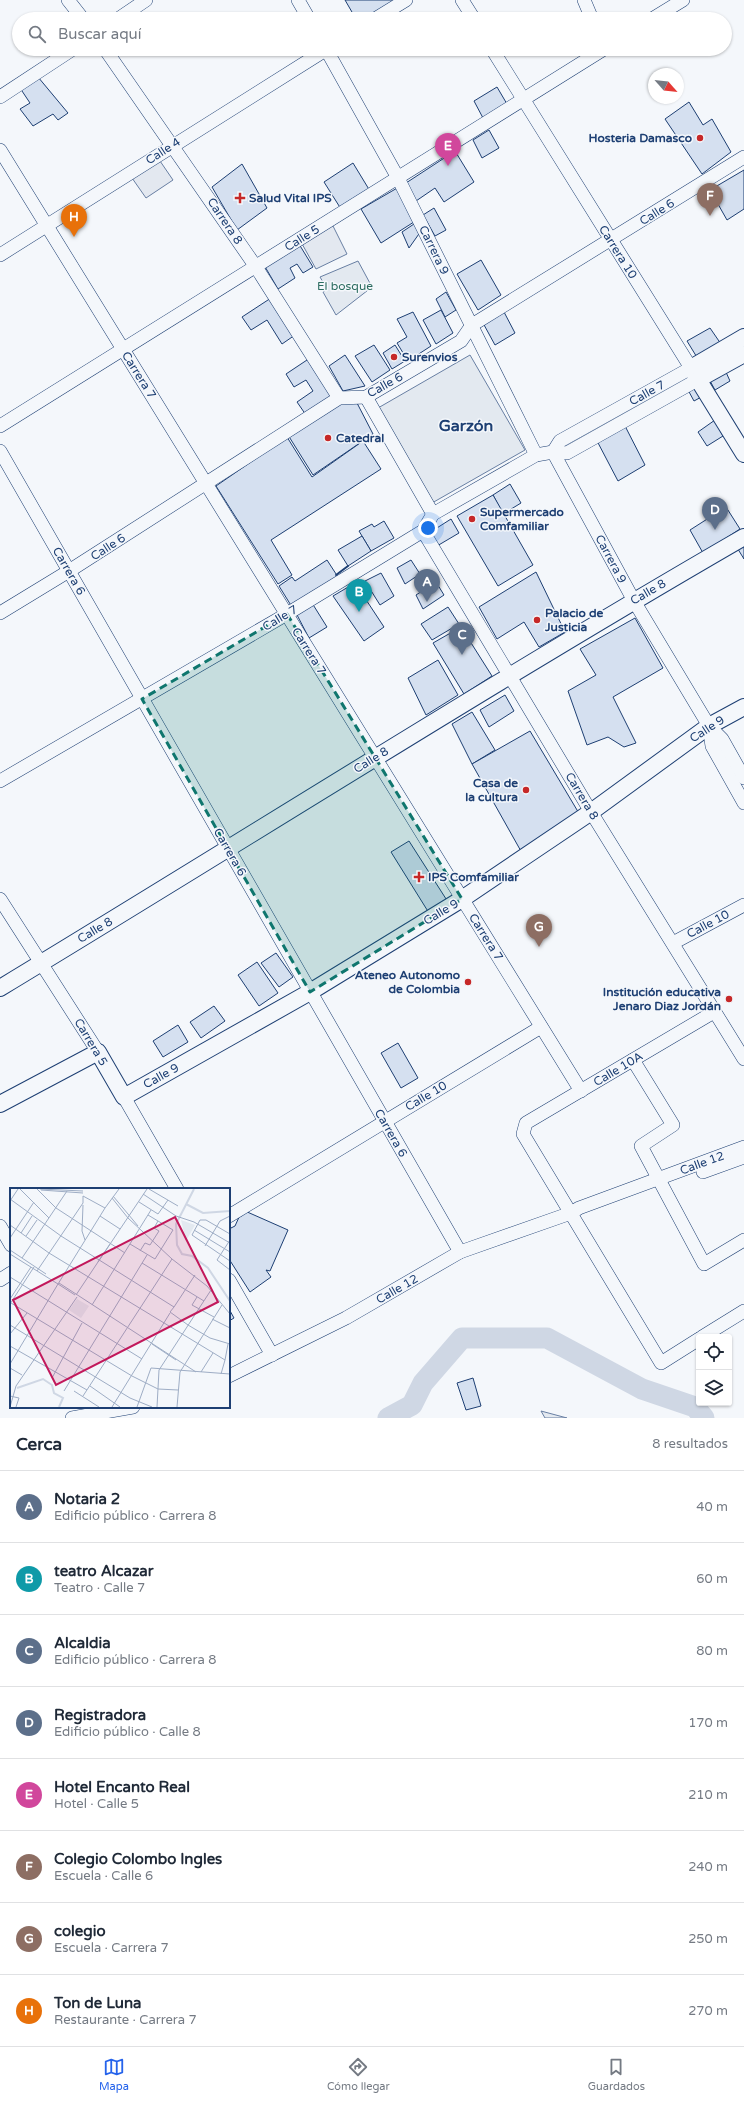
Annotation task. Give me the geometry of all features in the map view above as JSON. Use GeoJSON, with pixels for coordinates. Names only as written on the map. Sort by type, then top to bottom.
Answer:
{"type":"FeatureCollection","features":[{"type":"Feature","properties":{"kind":"main road","name":"Calle 7"},"geometry":{"type":"LineString","coordinates":[[695,374],[744,337]]}},
{"type":"Feature","properties":{"kind":"main road","name":"Calle 7"},"geometry":{"type":"LineString","coordinates":[[695,374],[744,354]]}},
{"type":"Feature","properties":{"kind":"main road","name":"Carrera 10"},"geometry":{"type":"LineString","coordinates":[[695,374],[744,454]]}},
{"type":"Feature","properties":{"kind":"main road","name":"Calle 8"},"geometry":{"type":"LineString","coordinates":[[0,988],[228,849],[375,757],[634,600],[744,537]]}},
{"type":"Feature","properties":{"kind":"main road","name":"Calle 9"},"geometry":{"type":"LineString","coordinates":[[124,1097],[310,992],[462,899],[591,812],[709,726],[744,707]]}},
{"type":"Feature","properties":{"kind":"main road","name":"Carrera 5"},"geometry":{"type":"LineString","coordinates":[[98,1052],[124,1097]]}},
{"type":"Feature","properties":{"kind":"main road"},"geometry":{"type":"LineString","coordinates":[[0,1104],[98,1052]]}},
{"type":"Feature","properties":{"kind":"street"},"geometry":{"type":"LineString","coordinates":[[68,0],[77,12]]}},
{"type":"Feature","properties":{"kind":"street"},"geometry":{"type":"LineString","coordinates":[[128,12],[146,0]]}},
{"type":"Feature","properties":{"kind":"street"},"geometry":{"type":"LineString","coordinates":[[298,0],[305,12]]}},
{"type":"Feature","properties":{"kind":"street"},"geometry":{"type":"LineString","coordinates":[[386,12],[406,0]]}},
{"type":"Feature","properties":{"kind":"street"},"geometry":{"type":"LineString","coordinates":[[462,0],[470,12]]}},
{"type":"Feature","properties":{"kind":"street"},"geometry":{"type":"LineString","coordinates":[[584,0],[589,12]]}},
{"type":"Feature","properties":{"kind":"street"},"geometry":{"type":"LineString","coordinates":[[663,12],[683,0]]}},
{"type":"Feature","properties":{"kind":"street"},"geometry":{"type":"LineString","coordinates":[[0,97],[62,56]]}},
{"type":"Feature","properties":{"kind":"street","name":"Carrera 8"},"geometry":{"type":"LineString","coordinates":[[110,56],[256,267],[339,398]]}},
{"type":"Feature","properties":{"kind":"street","name":"Calle 4"},"geometry":{"type":"LineString","coordinates":[[0,255],[315,56]]}},
{"type":"Feature","properties":{"kind":"street","name":"Carrera 9"},"geometry":{"type":"LineString","coordinates":[[330,56],[398,178],[536,455]]}},
{"type":"Feature","properties":{"kind":"street","name":"Carrera 10"},"geometry":{"type":"LineString","coordinates":[[496,56],[695,374]]}},
{"type":"Feature","properties":{"kind":"street","name":"Calle 5"},"geometry":{"type":"LineString","coordinates":[[0,426],[593,56]]}},
{"type":"Feature","properties":{"kind":"street","name":"Carrera 7"},"geometry":{"type":"LineString","coordinates":[[0,150],[581,1091]]}},
{"type":"Feature","properties":{"kind":"street","name":"Calle 6"},"geometry":{"type":"LineString","coordinates":[[0,613],[69,571],[339,398],[366,397],[461,340],[472,325],[744,157]]}},
{"type":"Feature","properties":{"kind":"street","name":"Calle 7"},"geometry":{"type":"LineString","coordinates":[[554,452],[560,441],[695,374]]}},
{"type":"Feature","properties":{"kind":"street"},"geometry":{"type":"LineString","coordinates":[[366,397],[433,514],[536,455],[554,452]]}},
{"type":"Feature","properties":{"kind":"street","name":"Carrera 6"},"geometry":{"type":"LineString","coordinates":[[0,451],[460,1252]]}},
{"type":"Feature","properties":{"kind":"street","name":"Carrera 9"},"geometry":{"type":"LineString","coordinates":[[554,452],[634,600],[709,726],[722,739],[744,778]]}},
{"type":"Feature","properties":{"kind":"street","name":"Calle 7"},"geometry":{"type":"LineString","coordinates":[[0,781],[287,614],[423,532],[433,514]]}},
{"type":"Feature","properties":{"kind":"street","name":"Carrera 8"},"geometry":{"type":"LineString","coordinates":[[423,532],[591,812],[744,1059]]}},
{"type":"Feature","properties":{"kind":"street","name":"Carrera 9"},"geometry":{"type":"LineString","coordinates":[[709,726],[712,746],[740,787],[744,803]]}},
{"type":"Feature","properties":{"kind":"street","name":"Carrera 5"},"geometry":{"type":"LineString","coordinates":[[0,899],[98,1052]]}},
{"type":"Feature","properties":{"kind":"street","name":"Calle 10"},"geometry":{"type":"LineString","coordinates":[[672,943],[744,904]]}},
{"type":"Feature","properties":{"kind":"street","name":"Calle 10A"},"geometry":{"type":"LineString","coordinates":[[571,1214],[523,1134],[526,1123],[714,1012]]}},
{"type":"Feature","properties":{"kind":"street","name":"Calle 10"},"geometry":{"type":"LineString","coordinates":[[230,1215],[541,1027]]}},
{"type":"Feature","properties":{"kind":"street"},"geometry":{"type":"LineString","coordinates":[[633,1060],[673,1125],[640,1146],[704,1264],[744,1240]]}},
{"type":"Feature","properties":{"kind":"street","name":"Carrera 5"},"geometry":{"type":"LineString","coordinates":[[124,1097],[176,1188]]}},
{"type":"Feature","properties":{"kind":"street","name":"Calle 12"},"geometry":{"type":"LineString","coordinates":[[660,1183],[744,1147]]}},
{"type":"Feature","properties":{"kind":"street","name":"Calle 12"},"geometry":{"type":"LineString","coordinates":[[230,1376],[346,1318],[460,1252],[571,1214],[579,1208],[744,1157]]}},
{"type":"Feature","properties":{"kind":"street"},"geometry":{"type":"LineString","coordinates":[[571,1214],[661,1363],[696,1341]]}},
{"type":"Feature","properties":{"kind":"street"},"geometry":{"type":"LineString","coordinates":[[0,1226],[10,1243]]}},
{"type":"Feature","properties":{"kind":"street"},"geometry":{"type":"LineString","coordinates":[[0,1280],[10,1274]]}},
{"type":"Feature","properties":{"kind":"street"},"geometry":{"type":"LineString","coordinates":[[230,1282],[272,1355]]}},
{"type":"Feature","properties":{"kind":"street"},"geometry":{"type":"LineString","coordinates":[[707,1334],[744,1311]]}},
{"type":"Feature","properties":{"kind":"street"},"geometry":{"type":"LineString","coordinates":[[72,1418],[105,1410],[124,1408]]}},
{"type":"Feature","properties":{"kind":"highlighted area"},"geometry":{"type":"Polygon","coordinates":[[[287,614],[462,899],[310,992],[142,699],[287,614]]]}},
{"type":"Feature","properties":{"kind":"green space","name":"El bosque"},"geometry":{"type":"Polygon","coordinates":[[[358,261],[372,287],[336,315],[323,292],[327,289],[320,277],[358,261]]]}},
{"type":"Feature","properties":{"kind":"green space"},"geometry":{"type":"Polygon","coordinates":[[[470,355],[525,450],[432,503],[378,408],[470,355]]]}},
{"type":"Feature","properties":{"kind":"green space"},"geometry":{"type":"Polygon","coordinates":[[[541,1411],[567,1418],[545,1418],[541,1411]]]}},
{"type":"Feature","properties":{"kind":"shaded area"},"geometry":{"type":"Polygon","coordinates":[[[160,161],[173,180],[146,198],[132,178],[160,161]]]}},
{"type":"Feature","properties":{"kind":"shaded area"},"geometry":{"type":"Polygon","coordinates":[[[332,224],[347,254],[316,269],[301,242],[332,224]]]}},
{"type":"Feature","properties":{"kind":"building"},"geometry":{"type":"Polygon","coordinates":[[[345,0],[397,0],[376,12],[352,12],[345,0]]]}},
{"type":"Feature","properties":{"kind":"building"},"geometry":{"type":"Polygon","coordinates":[[[38,77],[68,113],[58,120],[53,114],[33,126],[20,109],[30,103],[20,88],[38,77]]]}},
{"type":"Feature","properties":{"kind":"building"},"geometry":{"type":"Polygon","coordinates":[[[497,87],[507,104],[483,118],[474,101],[497,87]]]}},
{"type":"Feature","properties":{"kind":"building","name":"Hosteria Damasco"},"geometry":{"type":"Polygon","coordinates":[[[689,102],[703,125],[712,119],[731,152],[702,174],[665,119],[689,102]]]}},
{"type":"Feature","properties":{"kind":"building"},"geometry":{"type":"Polygon","coordinates":[[[489,130],[499,148],[482,158],[473,140],[489,130]]]}},
{"type":"Feature","properties":{"kind":"building"},"geometry":{"type":"Polygon","coordinates":[[[455,151],[474,182],[444,202],[435,188],[416,201],[406,183],[455,151]]]}},
{"type":"Feature","properties":{"kind":"building"},"geometry":{"type":"Polygon","coordinates":[[[353,163],[370,191],[341,209],[324,182],[353,163]]]}},
{"type":"Feature","properties":{"kind":"building","name":"Salud Vital IPS"},"geometry":{"type":"Polygon","coordinates":[[[242,164],[267,208],[237,230],[212,187],[242,164]]]}},
{"type":"Feature","properties":{"kind":"building"},"geometry":{"type":"Polygon","coordinates":[[[744,170],[744,209],[727,220],[710,190],[744,170]]]}},
{"type":"Feature","properties":{"kind":"building"},"geometry":{"type":"Polygon","coordinates":[[[399,187],[417,220],[381,243],[361,209],[399,187]]]}},
{"type":"Feature","properties":{"kind":"building"},"geometry":{"type":"Polygon","coordinates":[[[434,208],[446,230],[435,236],[423,215],[434,208]]]}},
{"type":"Feature","properties":{"kind":"building"},"geometry":{"type":"Polygon","coordinates":[[[417,222],[421,231],[409,248],[402,232],[417,222]]]}},
{"type":"Feature","properties":{"kind":"building"},"geometry":{"type":"Polygon","coordinates":[[[299,244],[313,267],[303,273],[297,264],[290,268],[295,278],[278,289],[264,265],[299,244]]]}},
{"type":"Feature","properties":{"kind":"building"},"geometry":{"type":"Polygon","coordinates":[[[481,260],[501,295],[478,310],[457,274],[481,260]]]}},
{"type":"Feature","properties":{"kind":"building"},"geometry":{"type":"Polygon","coordinates":[[[446,292],[456,310],[445,317],[436,299],[446,292]]]}},
{"type":"Feature","properties":{"kind":"building"},"geometry":{"type":"Polygon","coordinates":[[[271,298],[295,335],[282,344],[267,320],[251,330],[242,317],[271,298]]]}},
{"type":"Feature","properties":{"kind":"building"},"geometry":{"type":"Polygon","coordinates":[[[441,310],[453,333],[436,344],[423,320],[441,310]]]}},
{"type":"Feature","properties":{"kind":"building"},"geometry":{"type":"Polygon","coordinates":[[[413,312],[431,346],[408,361],[397,343],[407,337],[397,319],[413,312]]]}},
{"type":"Feature","properties":{"kind":"building"},"geometry":{"type":"Polygon","coordinates":[[[504,312],[515,333],[495,345],[483,323],[504,312]]]}},
{"type":"Feature","properties":{"kind":"building"},"geometry":{"type":"Polygon","coordinates":[[[710,328],[721,344],[698,359],[687,341],[710,328]]]}},
{"type":"Feature","properties":{"kind":"building"},"geometry":{"type":"Polygon","coordinates":[[[374,345],[390,370],[372,382],[355,356],[374,345]]]}},
{"type":"Feature","properties":{"kind":"building","name":"Surenvios"},"geometry":{"type":"Polygon","coordinates":[[[395,345],[405,361],[392,369],[383,353],[395,345]]]}},
{"type":"Feature","properties":{"kind":"building"},"geometry":{"type":"Polygon","coordinates":[[[345,355],[365,386],[343,391],[329,366],[345,355]]]}},
{"type":"Feature","properties":{"kind":"building"},"geometry":{"type":"Polygon","coordinates":[[[310,358],[334,397],[306,415],[297,402],[313,391],[306,380],[294,387],[286,374],[310,358]]]}},
{"type":"Feature","properties":{"kind":"building"},"geometry":{"type":"Polygon","coordinates":[[[725,370],[730,381],[715,390],[709,379],[725,370]]]}},
{"type":"Feature","properties":{"kind":"building"},"geometry":{"type":"Polygon","coordinates":[[[699,384],[705,395],[694,401],[688,390],[699,384]]]}},
{"type":"Feature","properties":{"kind":"building","name":"Catedral"},"geometry":{"type":"Polygon","coordinates":[[[341,401],[357,403],[373,434],[313,475],[288,435],[341,401]]]}},
{"type":"Feature","properties":{"kind":"building"},"geometry":{"type":"Polygon","coordinates":[[[715,420],[723,436],[707,446],[698,432],[715,420]]]}},
{"type":"Feature","properties":{"kind":"building"},"geometry":{"type":"Polygon","coordinates":[[[624,424],[645,465],[618,481],[596,439],[624,424]]]}},
{"type":"Feature","properties":{"kind":"building"},"geometry":{"type":"Polygon","coordinates":[[[287,437],[312,477],[363,441],[381,469],[271,540],[292,575],[278,584],[216,486],[287,437]]]}},
{"type":"Feature","properties":{"kind":"building"},"geometry":{"type":"Polygon","coordinates":[[[510,484],[521,503],[503,514],[493,495],[510,484]]]}},
{"type":"Feature","properties":{"kind":"building"},"geometry":{"type":"Polygon","coordinates":[[[493,495],[533,565],[498,586],[457,516],[493,495]]]}},
{"type":"Feature","properties":{"kind":"building"},"geometry":{"type":"Polygon","coordinates":[[[726,507],[740,529],[703,553],[690,530],[726,507]]]}},
{"type":"Feature","properties":{"kind":"building"},"geometry":{"type":"Polygon","coordinates":[[[451,519],[459,533],[437,546],[429,533],[451,519]]]}},
{"type":"Feature","properties":{"kind":"building"},"geometry":{"type":"Polygon","coordinates":[[[384,521],[394,538],[371,551],[359,531],[372,524],[374,527],[384,521]]]}},
{"type":"Feature","properties":{"kind":"building"},"geometry":{"type":"Polygon","coordinates":[[[362,536],[371,551],[348,566],[338,550],[362,536]]]}},
{"type":"Feature","properties":{"kind":"building"},"geometry":{"type":"Polygon","coordinates":[[[744,542],[744,559],[736,546],[744,542]]]}},
{"type":"Feature","properties":{"kind":"building"},"geometry":{"type":"Polygon","coordinates":[[[327,560],[338,577],[292,607],[279,586],[292,577],[295,581],[327,560]]]}},
{"type":"Feature","properties":{"kind":"building"},"geometry":{"type":"Polygon","coordinates":[[[411,560],[420,574],[405,584],[397,568],[411,560]]]}},
{"type":"Feature","properties":{"kind":"building"},"geometry":{"type":"Polygon","coordinates":[[[536,572],[565,632],[539,647],[524,622],[497,639],[479,607],[536,572]]]}},
{"type":"Feature","properties":{"kind":"building"},"geometry":{"type":"Polygon","coordinates":[[[381,573],[394,596],[380,605],[365,581],[381,573]]]}},
{"type":"Feature","properties":{"kind":"building"},"geometry":{"type":"Polygon","coordinates":[[[436,582],[444,595],[423,609],[416,595],[436,582]]]}},
{"type":"Feature","properties":{"kind":"building"},"geometry":{"type":"Polygon","coordinates":[[[355,583],[384,627],[364,641],[333,596],[355,583]]]}},
{"type":"Feature","properties":{"kind":"building"},"geometry":{"type":"Polygon","coordinates":[[[312,603],[327,627],[309,638],[296,613],[312,603]]]}},
{"type":"Feature","properties":{"kind":"building"},"geometry":{"type":"Polygon","coordinates":[[[448,607],[459,624],[432,640],[421,624],[448,607]]]}},
{"type":"Feature","properties":{"kind":"building"},"geometry":{"type":"Polygon","coordinates":[[[635,618],[663,668],[613,697],[636,743],[624,747],[608,737],[587,745],[568,691],[596,675],[580,649],[635,618]]]}},
{"type":"Feature","properties":{"kind":"building"},"geometry":{"type":"Polygon","coordinates":[[[461,627],[492,676],[464,694],[433,643],[461,627]]]}},
{"type":"Feature","properties":{"kind":"building"},"geometry":{"type":"Polygon","coordinates":[[[438,660],[458,695],[426,715],[408,678],[438,660]]]}},
{"type":"Feature","properties":{"kind":"building"},"geometry":{"type":"Polygon","coordinates":[[[505,695],[514,711],[489,727],[480,710],[505,695]]]}},
{"type":"Feature","properties":{"kind":"building"},"geometry":{"type":"Polygon","coordinates":[[[472,712],[495,750],[472,764],[452,724],[472,712]]]}},
{"type":"Feature","properties":{"kind":"building","name":"Casa de la cultura"},"geometry":{"type":"Polygon","coordinates":[[[530,731],[580,815],[522,853],[472,764],[530,731]]]}},
{"type":"Feature","properties":{"kind":"building","name":"IPS Comfamiliar"},"geometry":{"type":"Polygon","coordinates":[[[409,841],[448,902],[429,913],[391,852],[409,841]]]}},
{"type":"Feature","properties":{"kind":"building"},"geometry":{"type":"Polygon","coordinates":[[[276,953],[293,977],[279,987],[261,963],[276,953]]]}},
{"type":"Feature","properties":{"kind":"building"},"geometry":{"type":"Polygon","coordinates":[[[257,962],[278,993],[259,1006],[238,975],[257,962]]]}},
{"type":"Feature","properties":{"kind":"building"},"geometry":{"type":"Polygon","coordinates":[[[214,1006],[225,1021],[201,1038],[190,1022],[214,1006]]]}},
{"type":"Feature","properties":{"kind":"building"},"geometry":{"type":"Polygon","coordinates":[[[178,1025],[188,1042],[163,1057],[153,1041],[178,1025]]]}},
{"type":"Feature","properties":{"kind":"building"},"geometry":{"type":"Polygon","coordinates":[[[398,1043],[418,1078],[401,1088],[381,1053],[398,1043]]]}},
{"type":"Feature","properties":{"kind":"building"},"geometry":{"type":"Polygon","coordinates":[[[245,1211],[288,1230],[270,1271],[266,1270],[271,1277],[250,1292],[230,1261],[230,1226],[231,1228],[235,1226],[240,1215],[242,1216],[245,1211]]]}},
{"type":"Feature","properties":{"kind":"building"},"geometry":{"type":"Polygon","coordinates":[[[230,1311],[234,1318],[230,1320],[230,1311]]]}},
{"type":"Feature","properties":{"kind":"building"},"geometry":{"type":"Polygon","coordinates":[[[473,1378],[481,1406],[466,1410],[457,1383],[473,1378]]]}},
{"type":"Feature","properties":{"kind":"waterway"},"geometry":{"type":"LineString","coordinates":[[388,1418],[412,1405],[423,1383],[462,1338],[547,1338],[642,1389],[695,1407],[704,1418]]}},
{"type":"Feature","properties":{"kind":"wall"},"geometry":{"type":"LineString","coordinates":[[336,575],[348,566]]}},
{"type":"Feature","properties":{"kind":"place","name":"Hosteria Damasco"},"geometry":{"type":"Point","coordinates":[700,138]}},
{"type":"Feature","properties":{"kind":"place","name":"Hotel Encanto Real"},"geometry":{"type":"Point","coordinates":[448,166]}},
{"type":"Feature","properties":{"kind":"place","name":"Salud Vital IPS"},"geometry":{"type":"Point","coordinates":[240,198]}},
{"type":"Feature","properties":{"kind":"place","name":"Colegio Colombo Ingles"},"geometry":{"type":"Point","coordinates":[710,216]}},
{"type":"Feature","properties":{"kind":"place","name":"Ton de Luna"},"geometry":{"type":"Point","coordinates":[74,237]}},
{"type":"Feature","properties":{"kind":"place","name":"Surenvios"},"geometry":{"type":"Point","coordinates":[394,357]}},
{"type":"Feature","properties":{"kind":"place","name":"Catedral"},"geometry":{"type":"Point","coordinates":[328,438]}},
{"type":"Feature","properties":{"kind":"place","name":"Supermercado Comfamiliar"},"geometry":{"type":"Point","coordinates":[472,519]}},
{"type":"Feature","properties":{"kind":"place","name":"Registradora"},"geometry":{"type":"Point","coordinates":[715,530]}},
{"type":"Feature","properties":{"kind":"place","name":"Notaria 2"},"geometry":{"type":"Point","coordinates":[427,602]}},
{"type":"Feature","properties":{"kind":"place","name":"teatro Alcazar"},"geometry":{"type":"Point","coordinates":[359,612]}},
{"type":"Feature","properties":{"kind":"place","name":"Palacio de Justicia"},"geometry":{"type":"Point","coordinates":[537,620]}},
{"type":"Feature","properties":{"kind":"place","name":"Alcaldia"},"geometry":{"type":"Point","coordinates":[462,655]}},
{"type":"Feature","properties":{"kind":"place","name":"Casa de la cultura"},"geometry":{"type":"Point","coordinates":[526,790]}},
{"type":"Feature","properties":{"kind":"place","name":"IPS Comfamiliar"},"geometry":{"type":"Point","coordinates":[419,877]}},
{"type":"Feature","properties":{"kind":"place","name":"colegio"},"geometry":{"type":"Point","coordinates":[539,947]}},
{"type":"Feature","properties":{"kind":"place","name":"Ateneo Autonomo de Colombia"},"geometry":{"type":"Point","coordinates":[468,982]}},
{"type":"Feature","properties":{"kind":"place","name":"Institución educativa Jenaro Diaz Jordán"},"geometry":{"type":"Point","coordinates":[729,999]}},
{"type":"Feature","properties":{"kind":"district","name":"Garzón"},"geometry":{"type":"Point","coordinates":[466,426]}}]}
